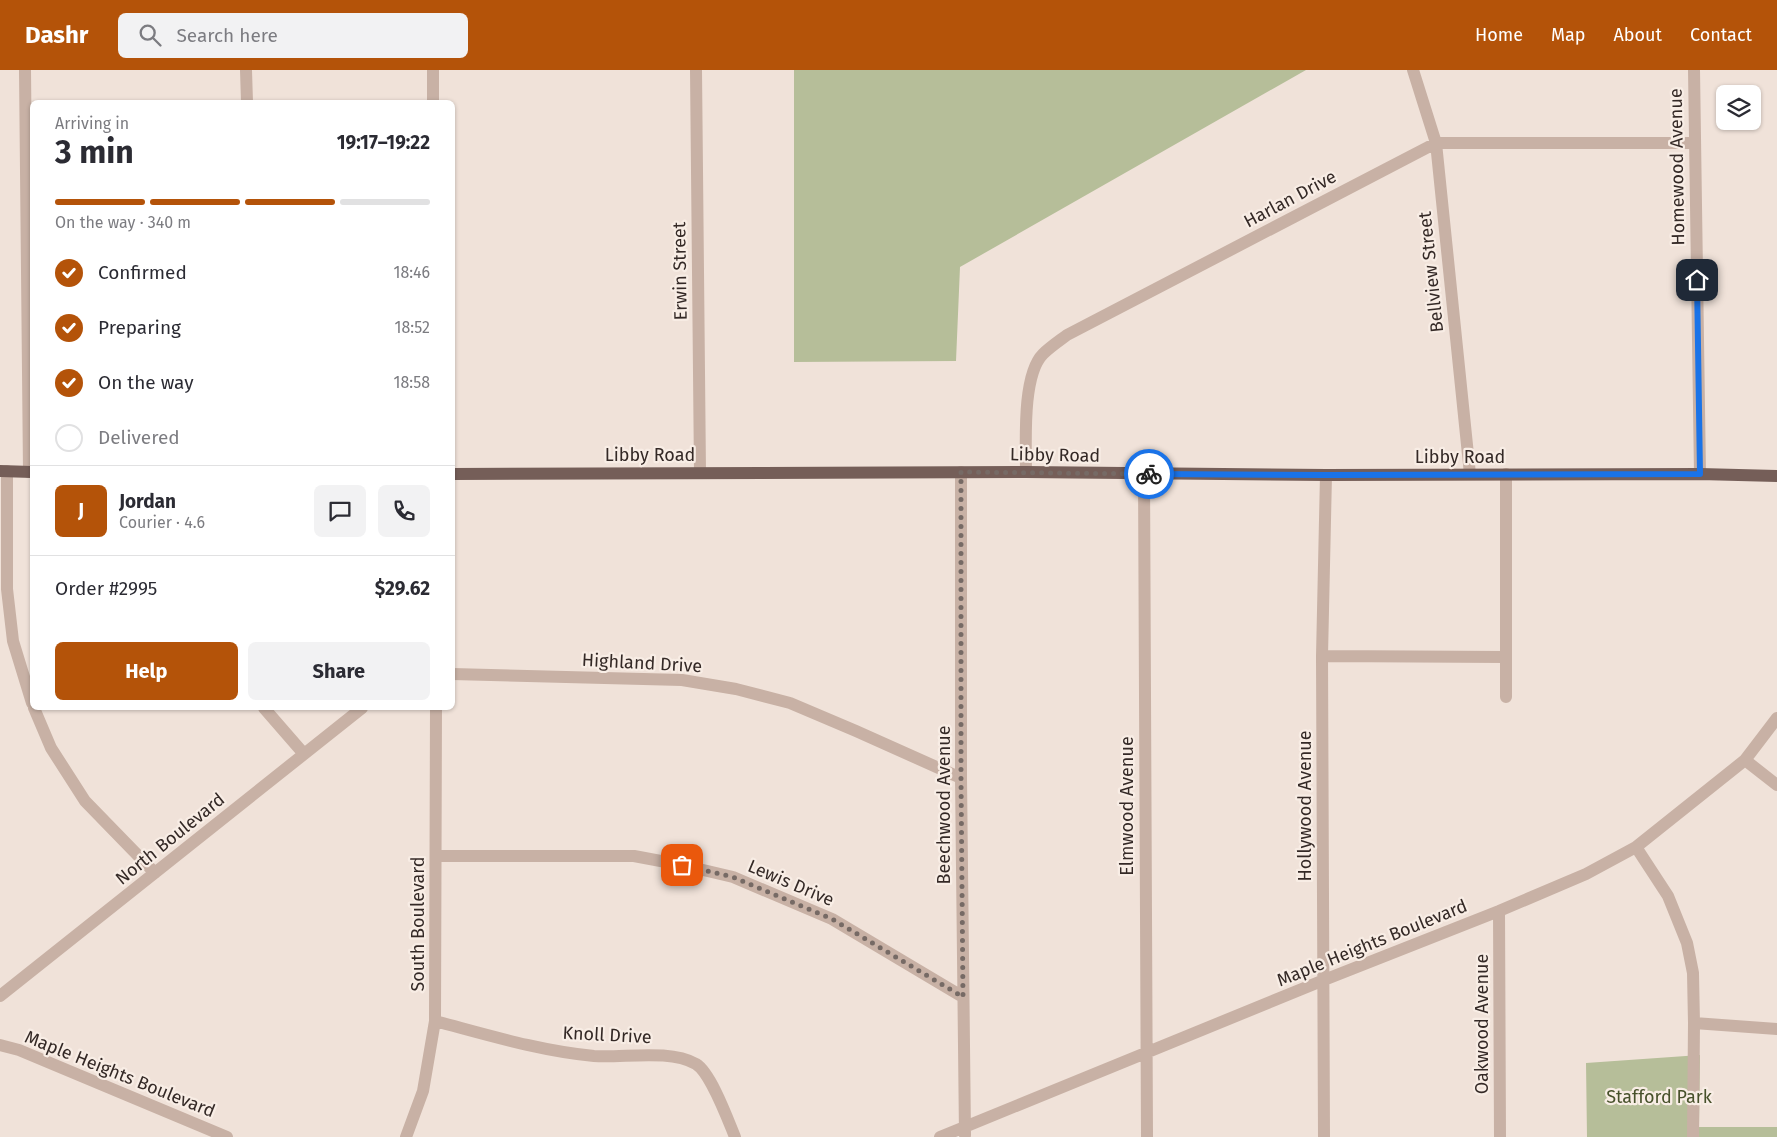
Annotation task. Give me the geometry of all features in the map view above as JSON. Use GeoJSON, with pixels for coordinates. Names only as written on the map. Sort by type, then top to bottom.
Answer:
{"type":"FeatureCollection","features":[{"type":"Feature","properties":{"kind":"main road"},"geometry":{"type":"LineString","coordinates":[[4,471],[30,472]]}},
{"type":"Feature","properties":{"kind":"main road","name":"Libby Road"},"geometry":{"type":"LineString","coordinates":[[455,474],[1026,472],[1326,475],[1700,474],[1777,476]]}},
{"type":"Feature","properties":{"kind":"street"},"geometry":{"type":"LineString","coordinates":[[25,70],[29,161],[30,356]]}},
{"type":"Feature","properties":{"kind":"street"},"geometry":{"type":"LineString","coordinates":[[246,70],[247,100]]}},
{"type":"Feature","properties":{"kind":"street"},"geometry":{"type":"LineString","coordinates":[[433,70],[433,100]]}},
{"type":"Feature","properties":{"kind":"street","name":"Erwin Street"},"geometry":{"type":"LineString","coordinates":[[696,70],[700,473]]}},
{"type":"Feature","properties":{"kind":"street","name":"Bellview Street"},"geometry":{"type":"LineString","coordinates":[[1414,70],[1436,143],[1470,474]]}},
{"type":"Feature","properties":{"kind":"street","name":"Homewood Avenue"},"geometry":{"type":"LineString","coordinates":[[1694,70],[1700,474]]}},
{"type":"Feature","properties":{"kind":"street","name":"Harlan Drive"},"geometry":{"type":"LineString","coordinates":[[1026,472],[1026,416],[1030,381],[1041,355],[1067,335],[1436,143],[1694,143]]}},
{"type":"Feature","properties":{"kind":"street"},"geometry":{"type":"LineString","coordinates":[[4,471],[8,597],[13,641],[30,696]]}},
{"type":"Feature","properties":{"kind":"street","name":"Beechwood Avenue"},"geometry":{"type":"LineString","coordinates":[[961,472],[961,778],[965,1133]]}},
{"type":"Feature","properties":{"kind":"street","name":"Elmwood Avenue"},"geometry":{"type":"LineString","coordinates":[[1144,474],[1147,1137]]}},
{"type":"Feature","properties":{"kind":"street"},"geometry":{"type":"LineString","coordinates":[[1506,474],[1506,697]]}},
{"type":"Feature","properties":{"kind":"street","name":"Hollywood Avenue"},"geometry":{"type":"LineString","coordinates":[[1324,1137],[1322,656],[1326,475]]}},
{"type":"Feature","properties":{"kind":"street"},"geometry":{"type":"LineString","coordinates":[[1322,656],[1506,657]]}},
{"type":"Feature","properties":{"kind":"street","name":"Highland Drive"},"geometry":{"type":"LineString","coordinates":[[455,674],[682,680],[736,689],[790,704],[856,730],[961,778]]}},
{"type":"Feature","properties":{"kind":"street"},"geometry":{"type":"LineString","coordinates":[[35,710],[51,748],[86,800],[155,873]]}},
{"type":"Feature","properties":{"kind":"street"},"geometry":{"type":"LineString","coordinates":[[266,710],[304,754]]}},
{"type":"Feature","properties":{"kind":"street","name":"North Boulevard"},"geometry":{"type":"LineString","coordinates":[[0,996],[359,710]]}},
{"type":"Feature","properties":{"kind":"street","name":"South Boulevard"},"geometry":{"type":"LineString","coordinates":[[406,1137],[423,1091],[435,1021],[436,710]]}},
{"type":"Feature","properties":{"kind":"street","name":"Maple Heights Boulevard"},"geometry":{"type":"LineString","coordinates":[[940,1137],[965,1133],[1146,1054],[1586,874],[1636,847],[1745,760],[1777,718]]}},
{"type":"Feature","properties":{"kind":"street"},"geometry":{"type":"LineString","coordinates":[[1745,760],[1777,785]]}},
{"type":"Feature","properties":{"kind":"street"},"geometry":{"type":"LineString","coordinates":[[1636,847],[1668,896],[1687,943],[1693,973],[1693,1137]]}},
{"type":"Feature","properties":{"kind":"street","name":"Lewis Drive"},"geometry":{"type":"LineString","coordinates":[[436,856],[634,856],[733,877],[832,919],[963,997]]}},
{"type":"Feature","properties":{"kind":"street","name":"Oakwood Avenue"},"geometry":{"type":"LineString","coordinates":[[1499,911],[1500,1137]]}},
{"type":"Feature","properties":{"kind":"street","name":"Knoll Drive"},"geometry":{"type":"LineString","coordinates":[[435,1021],[519,1044],[595,1056],[668,1056],[697,1065],[714,1088],[735,1137]]}},
{"type":"Feature","properties":{"kind":"street"},"geometry":{"type":"LineString","coordinates":[[1694,1023],[1777,1029]]}},
{"type":"Feature","properties":{"kind":"street","name":"Maple Heights Boulevard"},"geometry":{"type":"LineString","coordinates":[[0,1045],[20,1050],[227,1137]]}},
{"type":"Feature","properties":{"kind":"green space"},"geometry":{"type":"Polygon","coordinates":[[[794,70],[1306,70],[960,267],[956,361],[794,362],[794,70]]]}},
{"type":"Feature","properties":{"kind":"green space","name":"Stafford Park"},"geometry":{"type":"Polygon","coordinates":[[[1700,1055],[1699,1127],[1777,1127],[1777,1137],[1587,1137],[1586,1063],[1700,1055]]]}},
{"type":"Feature","properties":{"kind":"way so far"},"geometry":{"type":"LineString","coordinates":[[682,865],[733,877],[832,919],[963,997],[961,472],[1149,474]]}},
{"type":"Feature","properties":{"kind":"route"},"geometry":{"type":"LineString","coordinates":[[1149,474],[1700,474],[1697,280]]}}]}
